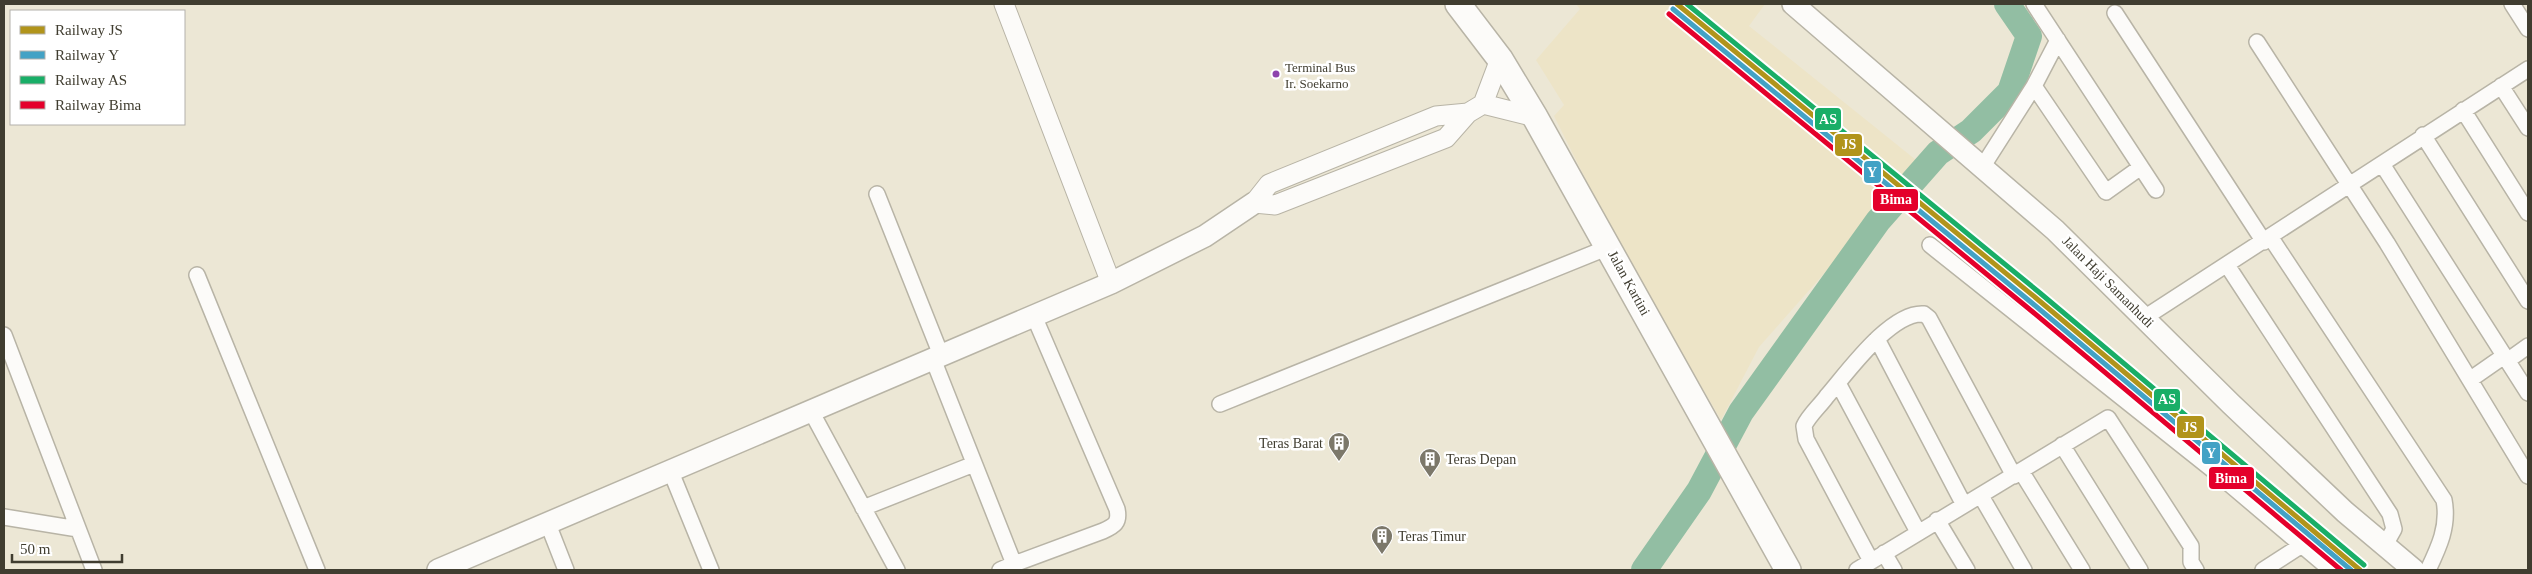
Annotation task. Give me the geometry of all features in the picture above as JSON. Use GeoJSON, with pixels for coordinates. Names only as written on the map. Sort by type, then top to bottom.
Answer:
{"type":"FeatureCollection","features":[{"type":"Feature","properties":{"kind":"highway","name":"Jalan Kartini"},"geometry":{"type":"LineString","coordinates":[[1458,4],[1500,58],[1535,117],[1788,570]]}},
{"type":"Feature","properties":{"kind":"main road","name":"Jalan Haji Samanhudi"},"geometry":{"type":"LineString","coordinates":[[1793,4],[2055,230],[2345,512],[2414,570]]}},
{"type":"Feature","properties":{"kind":"main road"},"geometry":{"type":"LineString","coordinates":[[438,570],[1111,283],[1204,236],[1254,203]]}},
{"type":"Feature","properties":{"kind":"street"},"geometry":{"type":"LineString","coordinates":[[1004,4],[1111,283]]}},
{"type":"Feature","properties":{"kind":"street"},"geometry":{"type":"LineString","coordinates":[[2034,4],[2156,190]]}},
{"type":"Feature","properties":{"kind":"street"},"geometry":{"type":"LineString","coordinates":[[2512,4],[2528,29]]}},
{"type":"Feature","properties":{"kind":"street"},"geometry":{"type":"LineString","coordinates":[[2115,13],[2444,500],[2446,523],[2439,548],[2428,570]]}},
{"type":"Feature","properties":{"kind":"street"},"geometry":{"type":"LineString","coordinates":[[1983,166],[2034,86],[2058,40]]}},
{"type":"Feature","properties":{"kind":"street"},"geometry":{"type":"LineString","coordinates":[[2257,42],[2471,379],[2528,476]]}},
{"type":"Feature","properties":{"kind":"street"},"geometry":{"type":"LineString","coordinates":[[1254,203],[1275,205],[1446,138],[1476,108],[1500,58]]}},
{"type":"Feature","properties":{"kind":"street"},"geometry":{"type":"LineString","coordinates":[[2144,318],[2268,240],[2423,135],[2528,69]]}},
{"type":"Feature","properties":{"kind":"street"},"geometry":{"type":"LineString","coordinates":[[2034,86],[2106,192],[2141,167]]}},
{"type":"Feature","properties":{"kind":"street"},"geometry":{"type":"LineString","coordinates":[[2501,86],[2528,128]]}},
{"type":"Feature","properties":{"kind":"street"},"geometry":{"type":"LineString","coordinates":[[1254,203],[1269,184],[1436,116],[1476,108],[1535,117]]}},
{"type":"Feature","properties":{"kind":"street"},"geometry":{"type":"LineString","coordinates":[[2463,110],[2528,213]]}},
{"type":"Feature","properties":{"kind":"street"},"geometry":{"type":"LineString","coordinates":[[1436,116],[1446,138]]}},
{"type":"Feature","properties":{"kind":"street"},"geometry":{"type":"LineString","coordinates":[[2423,135],[2528,301]]}},
{"type":"Feature","properties":{"kind":"street"},"geometry":{"type":"LineString","coordinates":[[2382,164],[2528,393]]}},
{"type":"Feature","properties":{"kind":"street"},"geometry":{"type":"LineString","coordinates":[[877,194],[974,464],[1014,564]]}},
{"type":"Feature","properties":{"kind":"street"},"geometry":{"type":"LineString","coordinates":[[1930,245],[2130,404],[2331,570]]}},
{"type":"Feature","properties":{"kind":"street"},"geometry":{"type":"LineString","coordinates":[[1220,404],[1609,247]]}},
{"type":"Feature","properties":{"kind":"street"},"geometry":{"type":"LineString","coordinates":[[2226,265],[2390,514],[2394,529],[2385,545]]}},
{"type":"Feature","properties":{"kind":"street"},"geometry":{"type":"LineString","coordinates":[[197,275],[317,570]]}},
{"type":"Feature","properties":{"kind":"street"},"geometry":{"type":"LineString","coordinates":[[1894,570],[1877,557],[1804,431],[1806,422],[1877,339],[1910,317],[1920,314],[1927,316],[2018,473],[2082,570]]}},
{"type":"Feature","properties":{"kind":"street"},"geometry":{"type":"LineString","coordinates":[[1000,570],[1114,526],[1118,518],[1117,509],[1034,316]]}},
{"type":"Feature","properties":{"kind":"street"},"geometry":{"type":"LineString","coordinates":[[4,335],[94,570]]}},
{"type":"Feature","properties":{"kind":"street"},"geometry":{"type":"LineString","coordinates":[[1877,339],[1964,505]]}},
{"type":"Feature","properties":{"kind":"street"},"geometry":{"type":"LineString","coordinates":[[2471,379],[2528,346]]}},
{"type":"Feature","properties":{"kind":"street"},"geometry":{"type":"LineString","coordinates":[[1838,383],[1918,532]]}},
{"type":"Feature","properties":{"kind":"street"},"geometry":{"type":"LineString","coordinates":[[1857,570],[2130,404]]}},
{"type":"Feature","properties":{"kind":"street"},"geometry":{"type":"LineString","coordinates":[[812,411],[897,570]]}},
{"type":"Feature","properties":{"kind":"street"},"geometry":{"type":"LineString","coordinates":[[2108,418],[2191,546],[2191,559],[2196,570]]}},
{"type":"Feature","properties":{"kind":"street"},"geometry":{"type":"LineString","coordinates":[[2062,445],[2140,570]]}},
{"type":"Feature","properties":{"kind":"street"},"geometry":{"type":"LineString","coordinates":[[863,508],[974,464]]}},
{"type":"Feature","properties":{"kind":"street"},"geometry":{"type":"LineString","coordinates":[[671,472],[711,570]]}},
{"type":"Feature","properties":{"kind":"street"},"geometry":{"type":"LineString","coordinates":[[1981,496],[2024,570]]}},
{"type":"Feature","properties":{"kind":"street"},"geometry":{"type":"LineString","coordinates":[[4,517],[78,530]]}},
{"type":"Feature","properties":{"kind":"street"},"geometry":{"type":"LineString","coordinates":[[1937,520],[1967,570]]}},
{"type":"Feature","properties":{"kind":"street"},"geometry":{"type":"LineString","coordinates":[[548,524],[566,570]]}},
{"type":"Feature","properties":{"kind":"street"},"geometry":{"type":"LineString","coordinates":[[2263,570],[2302,545]]}},
{"type":"Feature","properties":{"kind":"shaded area"},"geometry":{"type":"Polygon","coordinates":[[[1576,4],[1765,4],[1749,26],[1921,164],[1759,347],[1721,420],[1613,234],[1554,116],[1564,105],[1536,60],[1580,9],[1576,4]]]}},
{"type":"Feature","properties":{"kind":"waterway"},"geometry":{"type":"LineString","coordinates":[[1644,570],[1699,491],[1741,412],[1878,221],[1938,153],[1971,131],[2010,92],[2029,36],[2007,4]]}},
{"type":"Feature","properties":{"kind":"rail line","name":"JS"},"geometry":{"type":"LineString","coordinates":[[1677,4],[2036,298],[2360,570]]}},
{"type":"Feature","properties":{"kind":"rail line","name":"AS"},"geometry":{"type":"LineString","coordinates":[[1687,4],[2040,293],[2364,565]]}},
{"type":"Feature","properties":{"kind":"rail line","name":"Y"},"geometry":{"type":"LineString","coordinates":[[1673,9],[2032,303],[2351,570]]}},
{"type":"Feature","properties":{"kind":"rail line","name":"Bima"},"geometry":{"type":"LineString","coordinates":[[1669,14],[2028,308],[2341,570]]}},
{"type":"Feature","properties":{"kind":"place","name":"Terminal Bus Ir. Soekarno"},"geometry":{"type":"Point","coordinates":[1276,74]}},
{"type":"Feature","properties":{"kind":"place","name":"Teras Barat"},"geometry":{"type":"Point","coordinates":[1339,462]}},
{"type":"Feature","properties":{"kind":"place","name":"Teras Depan"},"geometry":{"type":"Point","coordinates":[1430,478]}},
{"type":"Feature","properties":{"kind":"place","name":"Teras Timur"},"geometry":{"type":"Point","coordinates":[1382,555]}}]}
